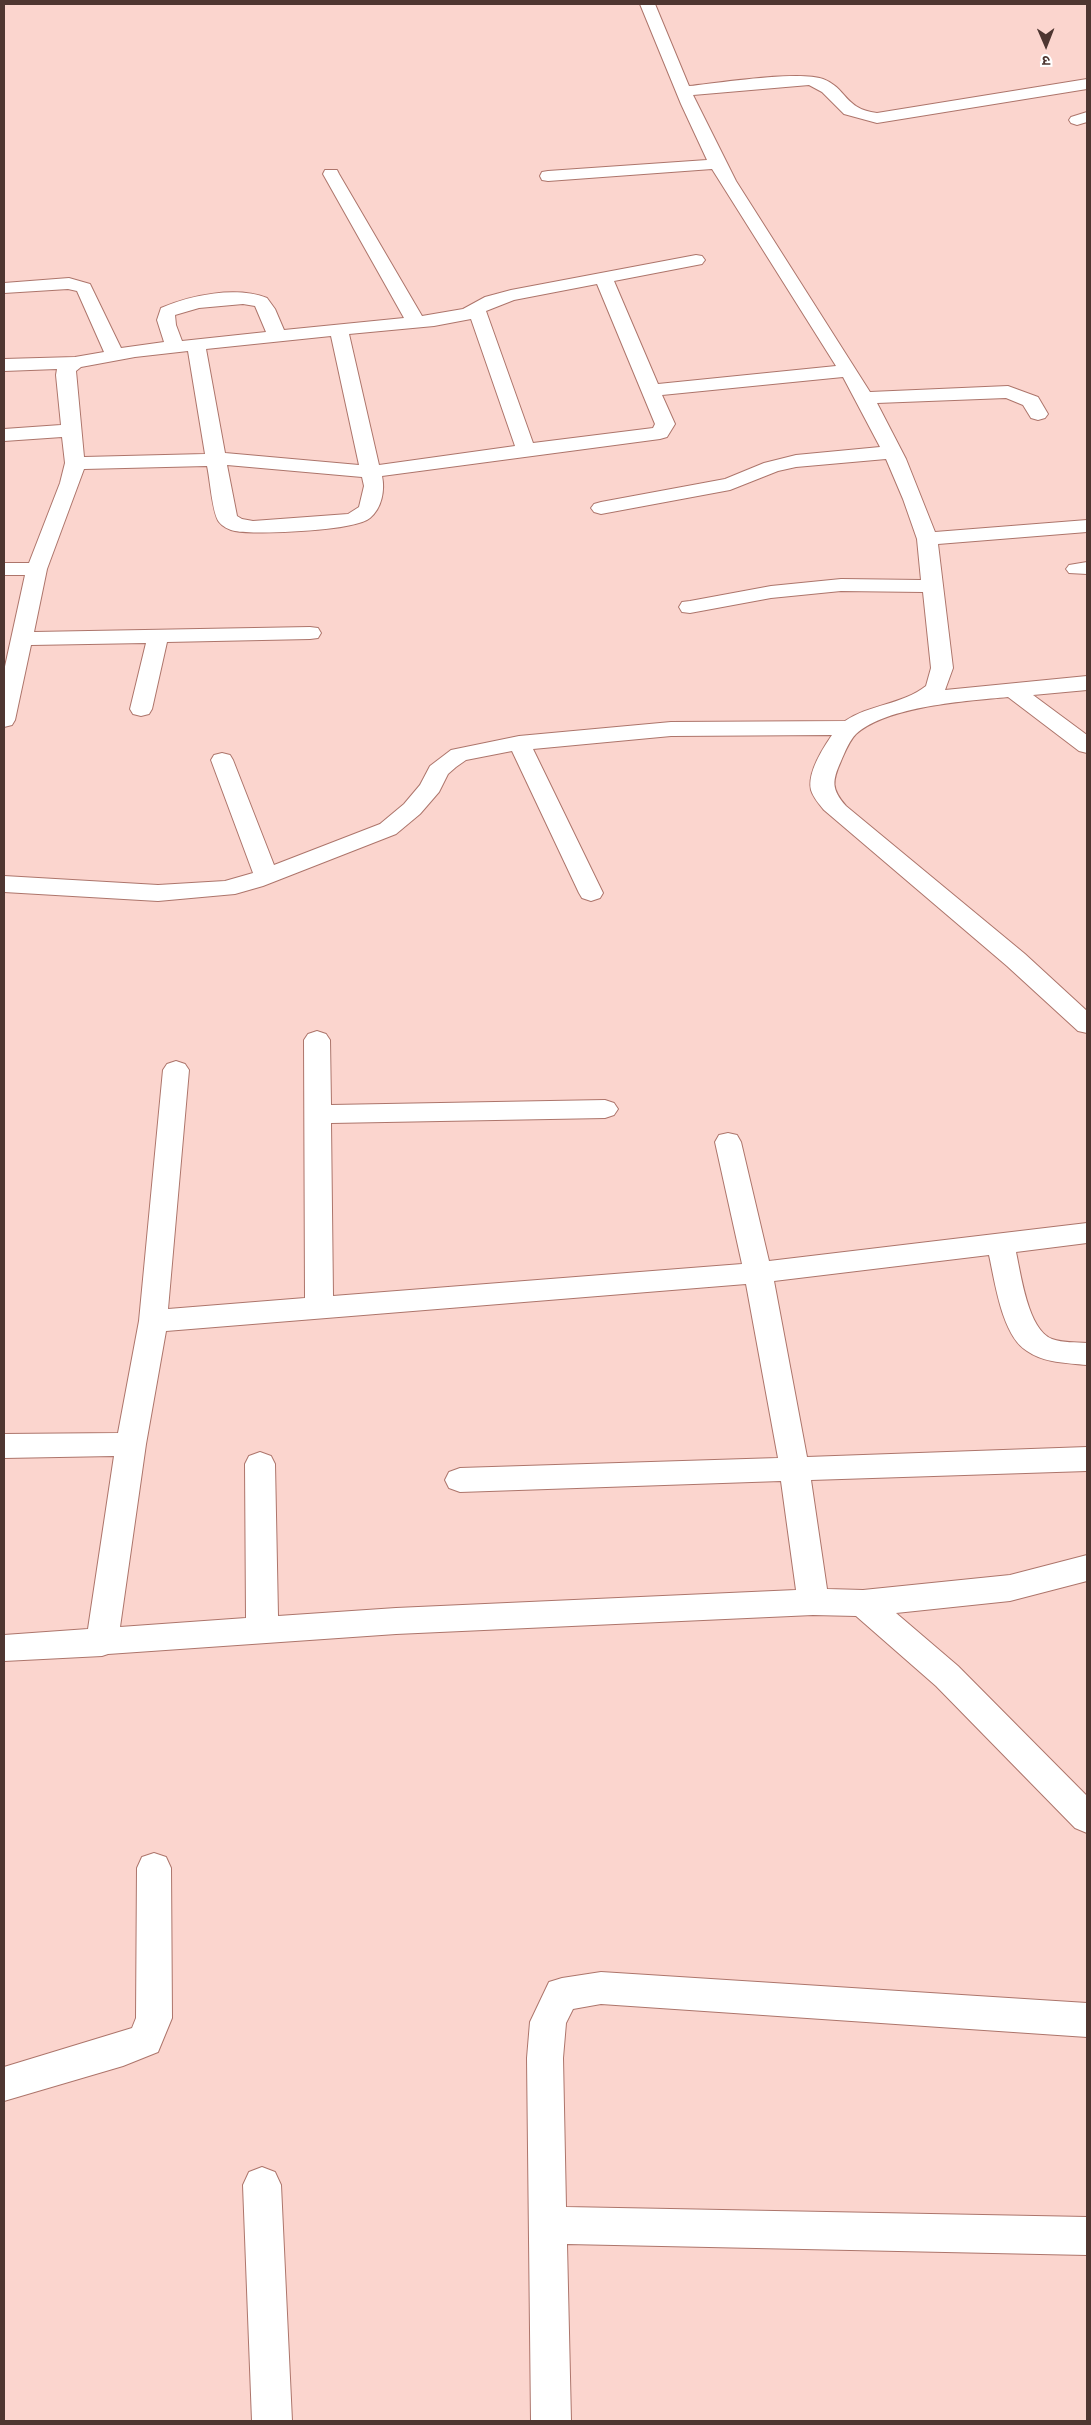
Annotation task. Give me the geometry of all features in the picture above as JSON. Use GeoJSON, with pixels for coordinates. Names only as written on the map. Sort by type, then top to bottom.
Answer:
{"type":"FeatureCollection","features":[{"type":"Feature","properties":{"kind":"street"},"geometry":{"type":"LineString","coordinates":[[647,4],[683,91],[718,164],[863,398],[892,452],[922,521],[927,540],[942,668],[935,689],[922,699],[900,708],[868,717],[849,728],[831,758],[821,781],[823,795],[838,811],[1016,960],[1087,1025]]}},
{"type":"Feature","properties":{"kind":"street"},"geometry":{"type":"LineString","coordinates":[[683,91],[792,81],[818,82],[824,85],[849,110],[856,114],[877,118],[1087,84]]}},
{"type":"Feature","properties":{"kind":"street"},"geometry":{"type":"LineString","coordinates":[[548,176],[718,164]]}},
{"type":"Feature","properties":{"kind":"street"},"geometry":{"type":"LineString","coordinates":[[331,174],[416,322]]}},
{"type":"Feature","properties":{"kind":"street"},"geometry":{"type":"LineString","coordinates":[[4,365],[74,363],[114,354],[457,316],[477,311],[491,301],[511,295],[696,260]]}},
{"type":"Feature","properties":{"kind":"street"},"geometry":{"type":"LineString","coordinates":[[75,463],[215,459],[289,463],[371,472],[660,433],[665,424],[652,390],[631,348],[604,278]]}},
{"type":"Feature","properties":{"kind":"street"},"geometry":{"type":"LineString","coordinates":[[4,288],[69,283],[84,288],[114,354]]}},
{"type":"Feature","properties":{"kind":"street"},"geometry":{"type":"LineString","coordinates":[[175,348],[166,323],[165,316],[167,312],[180,307],[234,298],[256,299],[262,304],[278,337]]}},
{"type":"Feature","properties":{"kind":"street"},"geometry":{"type":"LineString","coordinates":[[477,311],[526,450]]}},
{"type":"Feature","properties":{"kind":"street"},"geometry":{"type":"LineString","coordinates":[[196,346],[227,519],[236,525],[253,527],[352,520],[364,515],[369,510],[374,486],[339,330]]}},
{"type":"Feature","properties":{"kind":"street"},"geometry":{"type":"LineString","coordinates":[[4,720],[7,692],[37,569],[70,482],[75,463],[65,375],[67,368],[74,363]]}},
{"type":"Feature","properties":{"kind":"street"},"geometry":{"type":"LineString","coordinates":[[652,390],[847,371]]}},
{"type":"Feature","properties":{"kind":"street"},"geometry":{"type":"LineString","coordinates":[[863,398],[1008,392],[1030,401],[1038,414]]}},
{"type":"Feature","properties":{"kind":"street"},"geometry":{"type":"LineString","coordinates":[[4,435],[72,430]]}},
{"type":"Feature","properties":{"kind":"street"},"geometry":{"type":"LineString","coordinates":[[601,508],[730,484],[772,467],[796,460],[892,452]]}},
{"type":"Feature","properties":{"kind":"street"},"geometry":{"type":"LineString","coordinates":[[927,540],[1087,526]]}},
{"type":"Feature","properties":{"kind":"street"},"geometry":{"type":"LineString","coordinates":[[4,569],[37,569]]}},
{"type":"Feature","properties":{"kind":"street"},"geometry":{"type":"LineString","coordinates":[[690,607],[771,592],[831,585],[933,586]]}},
{"type":"Feature","properties":{"kind":"street"},"geometry":{"type":"LineString","coordinates":[[20,639],[310,633]]}},
{"type":"Feature","properties":{"kind":"street"},"geometry":{"type":"LineString","coordinates":[[141,709],[158,636]]}},
{"type":"Feature","properties":{"kind":"street"},"geometry":{"type":"LineString","coordinates":[[922,699],[1087,682]]}},
{"type":"Feature","properties":{"kind":"street"},"geometry":{"type":"LineString","coordinates":[[1012,690],[1087,746]]}},
{"type":"Feature","properties":{"kind":"street"},"geometry":{"type":"LineString","coordinates":[[4,884],[158,893],[226,889],[266,876],[388,829],[412,809],[430,787],[438,771],[459,756],[519,743],[671,729],[849,728]]}},
{"type":"Feature","properties":{"kind":"street"},"geometry":{"type":"LineString","coordinates":[[519,743],[591,893]]}},
{"type":"Feature","properties":{"kind":"street"},"geometry":{"type":"LineString","coordinates":[[222,760],[266,876]]}},
{"type":"Feature","properties":{"kind":"street"},"geometry":{"type":"LineString","coordinates":[[317,1040],[319,1309]]}},
{"type":"Feature","properties":{"kind":"street"},"geometry":{"type":"LineString","coordinates":[[102,1643],[130,1444],[153,1321],[176,1070]]}},
{"type":"Feature","properties":{"kind":"street"},"geometry":{"type":"LineString","coordinates":[[318,1114],[605,1109]]}},
{"type":"Feature","properties":{"kind":"street"},"geometry":{"type":"LineString","coordinates":[[728,1142],[758,1273],[795,1470],[813,1602]]}},
{"type":"Feature","properties":{"kind":"street"},"geometry":{"type":"LineString","coordinates":[[153,1321],[758,1273],[1087,1232]]}},
{"type":"Feature","properties":{"kind":"street"},"geometry":{"type":"LineString","coordinates":[[1000,1242],[1022,1326],[1033,1341],[1048,1349],[1087,1354]]}},
{"type":"Feature","properties":{"kind":"street"},"geometry":{"type":"LineString","coordinates":[[4,1446],[130,1444]]}},
{"type":"Feature","properties":{"kind":"street"},"geometry":{"type":"LineString","coordinates":[[460,1480],[1087,1459]]}},
{"type":"Feature","properties":{"kind":"street"},"geometry":{"type":"LineString","coordinates":[[260,1464],[262,1631]]}},
{"type":"Feature","properties":{"kind":"street"},"geometry":{"type":"LineString","coordinates":[[4,1648],[102,1643],[396,1621],[813,1602],[863,1602],[1010,1588],[1087,1568]]}},
{"type":"Feature","properties":{"kind":"street"},"geometry":{"type":"LineString","coordinates":[[863,1602],[947,1676],[1087,1818]]}},
{"type":"Feature","properties":{"kind":"street"},"geometry":{"type":"LineString","coordinates":[[4,2084],[123,2050],[144,2040],[154,2018],[154,1868]]}},
{"type":"Feature","properties":{"kind":"street"},"geometry":{"type":"LineString","coordinates":[[551,2421],[550,2225],[545,2058],[548,2022],[562,1994],[601,1988],[1087,2020]]}},
{"type":"Feature","properties":{"kind":"street"},"geometry":{"type":"LineString","coordinates":[[262,2185],[272,2421]]}},
{"type":"Feature","properties":{"kind":"street"},"geometry":{"type":"LineString","coordinates":[[550,2225],[1087,2236]]}}]}
